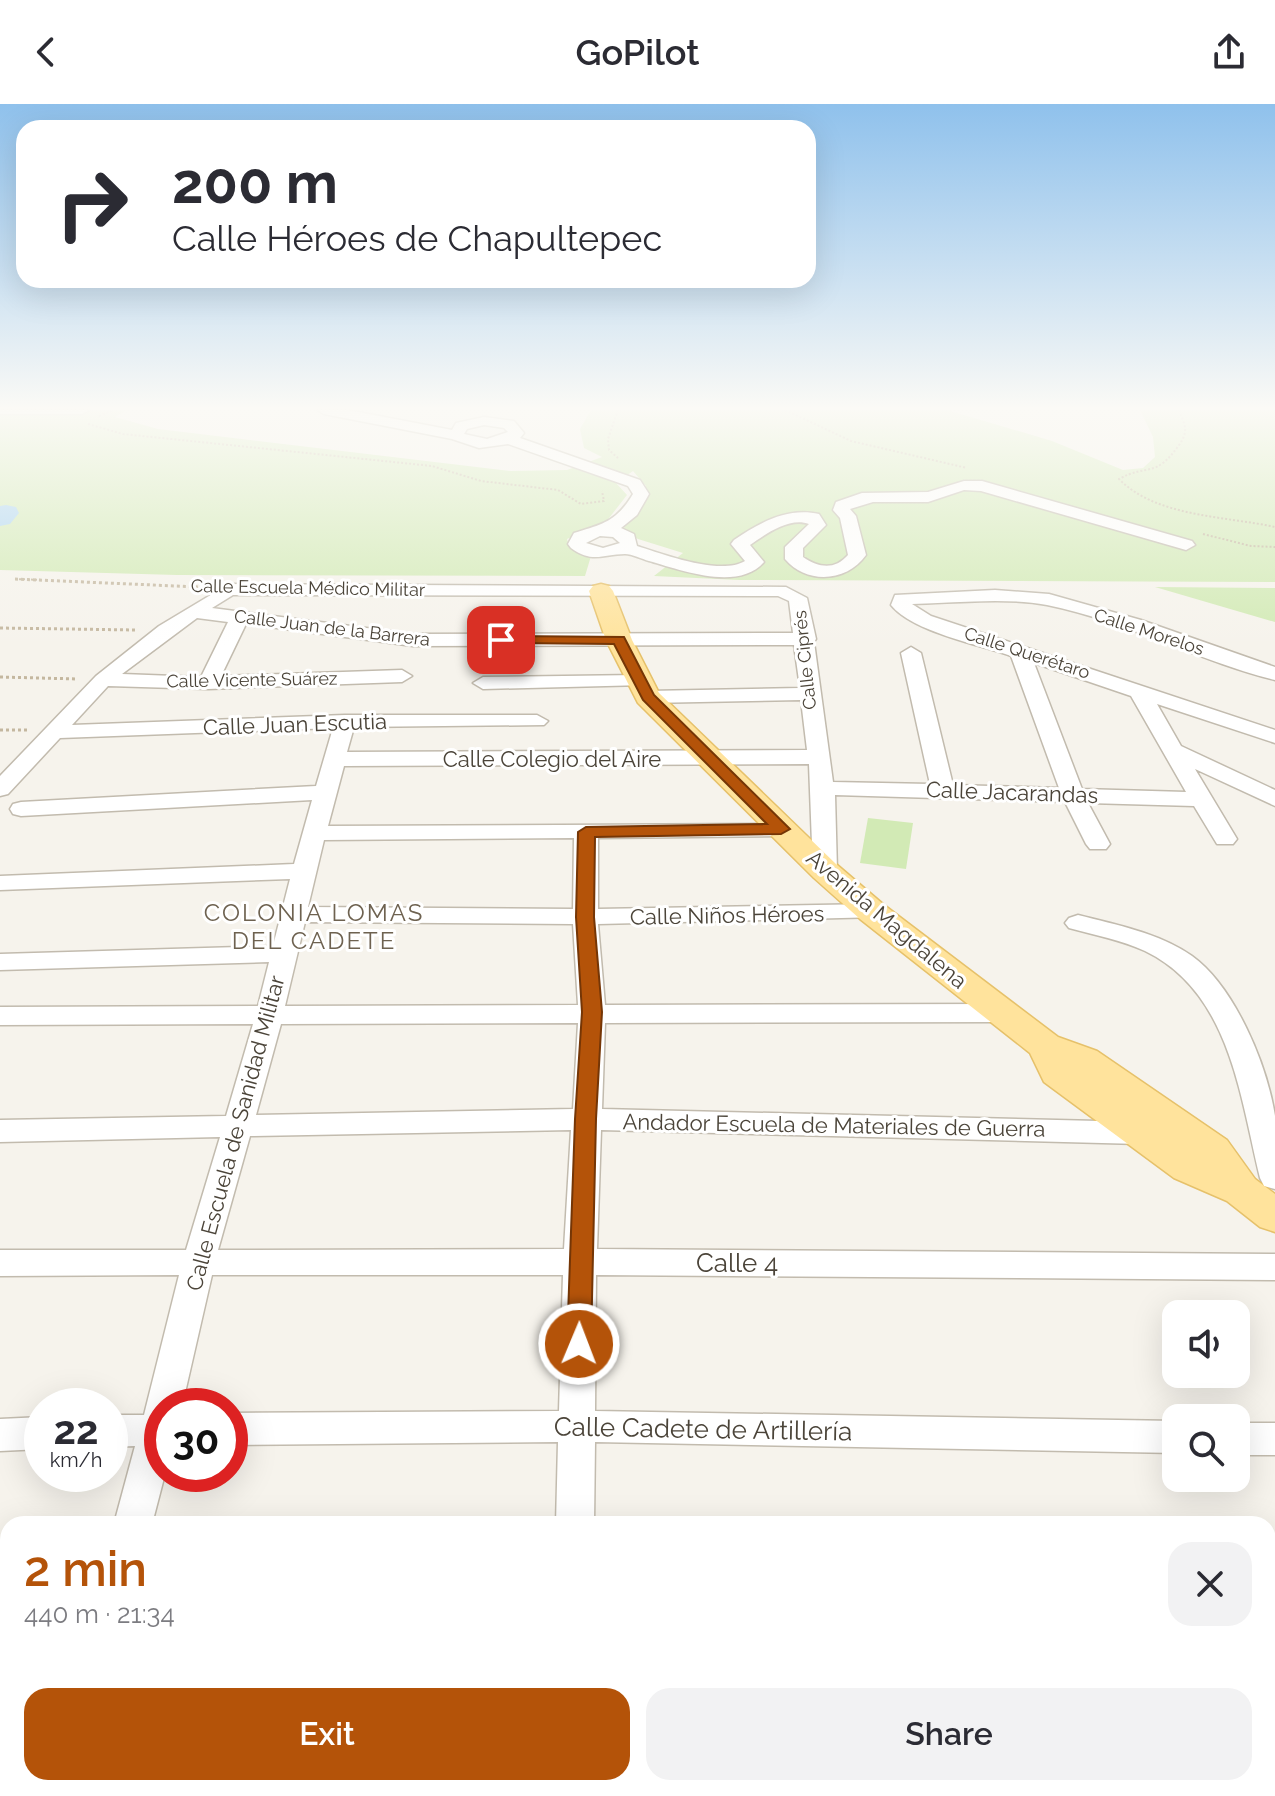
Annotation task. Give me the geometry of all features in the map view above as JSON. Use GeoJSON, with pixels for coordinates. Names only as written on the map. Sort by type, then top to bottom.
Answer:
{"type":"FeatureCollection","features":[{"type":"Feature","properties":{"kind":"main road","name":"Avenida Magdalena"},"geometry":{"type":"LineString","coordinates":[[601,591],[619,640],[643,689],[825,871],[872,912],[1045,1046],[1084,1060],[1258,1184],[1275,1216]]}},
{"type":"Feature","properties":{"kind":"main road","name":"Avenida Magdalena"},"geometry":{"type":"LineString","coordinates":[[1045,1046],[1057,1073],[1188,1168],[1258,1184]]}},
{"type":"Feature","properties":{"kind":"street"},"geometry":{"type":"LineString","coordinates":[[608,531],[631,511],[641,494],[638,489]]}},
{"type":"Feature","properties":{"kind":"street"},"geometry":{"type":"LineString","coordinates":[[625,548],[629,545],[628,538],[608,531],[585,534],[577,544],[585,550],[600,553],[625,548],[699,568],[735,571],[747,569],[755,562],[740,544],[785,518],[805,516],[813,518],[818,525],[794,547],[794,559],[813,569],[838,572],[847,568],[857,555],[848,516],[860,509],[858,500],[875,496],[928,497],[946,489]]}},
{"type":"Feature","properties":{"kind":"street"},"geometry":{"type":"LineString","coordinates":[[987,489],[1186,545]]}},
{"type":"Feature","properties":{"kind":"street"},"geometry":{"type":"LineString","coordinates":[[0,789],[37,736],[166,630],[229,589]]}},
{"type":"Feature","properties":{"kind":"street","name":"Calle Escuela Médico Militar"},"geometry":{"type":"LineString","coordinates":[[229,589],[601,591]]}},
{"type":"Feature","properties":{"kind":"street","name":"Calle Ciprés"},"geometry":{"type":"LineString","coordinates":[[601,591],[792,593],[798,598],[806,639],[816,757],[823,788],[825,871]]}},
{"type":"Feature","properties":{"kind":"street","name":"Calle Querétaro"},"geometry":{"type":"LineString","coordinates":[[1020,597],[902,599],[900,605],[924,620],[1275,737]]}},
{"type":"Feature","properties":{"kind":"street","name":"Calle Morelos"},"geometry":{"type":"LineString","coordinates":[[1020,597],[1048,600],[1275,674]]}},
{"type":"Feature","properties":{"kind":"street","name":"Calle Juan de la Barrera"},"geometry":{"type":"LineString","coordinates":[[195,612],[413,640],[806,639]]}},
{"type":"Feature","properties":{"kind":"street"},"geometry":{"type":"LineString","coordinates":[[208,683],[240,617]]}},
{"type":"Feature","properties":{"kind":"street"},"geometry":{"type":"LineString","coordinates":[[396,699],[413,640]]}},
{"type":"Feature","properties":{"kind":"street"},"geometry":{"type":"LineString","coordinates":[[1019,650],[1072,793],[1098,844]]}},
{"type":"Feature","properties":{"kind":"street"},"geometry":{"type":"LineString","coordinates":[[911,653],[943,790]]}},
{"type":"Feature","properties":{"kind":"street","name":"Calle Vicente Suárez"},"geometry":{"type":"LineString","coordinates":[[103,680],[208,683],[396,699]]}},
{"type":"Feature","properties":{"kind":"street"},"geometry":{"type":"LineString","coordinates":[[483,683],[809,694]]}},
{"type":"Feature","properties":{"kind":"street"},"geometry":{"type":"LineString","coordinates":[[1138,690],[1225,839]]}},
{"type":"Feature","properties":{"kind":"street","name":"Calle Juan Escutia"},"geometry":{"type":"LineString","coordinates":[[37,736],[345,721],[396,699],[537,721]]}},
{"type":"Feature","properties":{"kind":"street","name":"Calle Escuela de Sanidad Militar"},"geometry":{"type":"LineString","coordinates":[[169,1388],[199,1261],[270,1014],[304,871],[345,721]]}},
{"type":"Feature","properties":{"kind":"street"},"geometry":{"type":"LineString","coordinates":[[1171,749],[1275,799]]}},
{"type":"Feature","properties":{"kind":"street","name":"Calle Colegio del Aire"},"geometry":{"type":"LineString","coordinates":[[336,759],[816,757]]}},
{"type":"Feature","properties":{"kind":"street","name":"Calle Jacarandas"},"geometry":{"type":"LineString","coordinates":[[823,788],[1200,799]]}},
{"type":"Feature","properties":{"kind":"street"},"geometry":{"type":"LineString","coordinates":[[21,809],[326,792]]}},
{"type":"Feature","properties":{"kind":"street"},"geometry":{"type":"LineString","coordinates":[[316,833],[781,829]]}},
{"type":"Feature","properties":{"kind":"street"},"geometry":{"type":"LineString","coordinates":[[575,1516],[580,1262],[592,1012],[585,917],[586,832]]}},
{"type":"Feature","properties":{"kind":"street"},"geometry":{"type":"LineString","coordinates":[[0,883],[304,871]]}},
{"type":"Feature","properties":{"kind":"street","name":"Calle Niños Héroes"},"geometry":{"type":"LineString","coordinates":[[294,914],[585,917],[872,912]]}},
{"type":"Feature","properties":{"kind":"street"},"geometry":{"type":"LineString","coordinates":[[1078,923],[1156,946],[1186,964],[1214,992],[1235,1029],[1258,1184]]}},
{"type":"Feature","properties":{"kind":"street"},"geometry":{"type":"LineString","coordinates":[[0,962],[283,954]]}},
{"type":"Feature","properties":{"kind":"street"},"geometry":{"type":"LineString","coordinates":[[0,1016],[1002,1013]]}},
{"type":"Feature","properties":{"kind":"street","name":"Andador Escuela de Materiales de Guerra"},"geometry":{"type":"LineString","coordinates":[[0,1131],[585,1119],[1140,1133]]}},
{"type":"Feature","properties":{"kind":"street","name":"Calle 4"},"geometry":{"type":"LineString","coordinates":[[0,1263],[580,1262],[1275,1267]]}},
{"type":"Feature","properties":{"kind":"street","name":"Calle Cadete de Artillería"},"geometry":{"type":"LineString","coordinates":[[248,1429],[577,1426],[1162,1437]]}},
{"type":"Feature","properties":{"kind":"street"},"geometry":{"type":"LineString","coordinates":[[0,1435],[24,1434]]}},
{"type":"Feature","properties":{"kind":"street"},"geometry":{"type":"LineString","coordinates":[[1250,1439],[1275,1439]]}},
{"type":"Feature","properties":{"kind":"street","name":"Calle Escuela de Sanidad Militar"},"geometry":{"type":"LineString","coordinates":[[135,1516],[144,1485]]}},
{"type":"Feature","properties":{"kind":"path"},"geometry":{"type":"LineString","coordinates":[[549,489],[558,490],[581,504],[604,501],[601,489]]}},
{"type":"Feature","properties":{"kind":"path"},"geometry":{"type":"LineString","coordinates":[[1124,489],[1165,504],[1275,527]]}},
{"type":"Feature","properties":{"kind":"path","name":"Calle Escuela Médico Militar"},"geometry":{"type":"LineString","coordinates":[[15,579],[229,589]]}},
{"type":"Feature","properties":{"kind":"path"},"geometry":{"type":"LineString","coordinates":[[0,628],[166,630]]}},
{"type":"Feature","properties":{"kind":"path"},"geometry":{"type":"LineString","coordinates":[[0,677],[103,680]]}},
{"type":"Feature","properties":{"kind":"path"},"geometry":{"type":"LineString","coordinates":[[0,730],[37,736]]}},
{"type":"Feature","properties":{"kind":"green space"},"geometry":{"type":"Polygon","coordinates":[[[0,489],[621,489],[627,495],[606,522],[567,539],[570,549],[591,556],[585,576],[177,575],[0,570],[0,489]]]}},
{"type":"Feature","properties":{"kind":"green space"},"geometry":{"type":"Polygon","coordinates":[[[645,489],[1275,489],[1275,582],[739,580],[654,576],[683,553],[638,539],[622,530],[639,510],[645,489]]]}},
{"type":"Feature","properties":{"kind":"green space"},"geometry":{"type":"Polygon","coordinates":[[[1155,587],[1275,588],[1275,622],[1155,587]]]}},
{"type":"Feature","properties":{"kind":"green space"},"geometry":{"type":"Polygon","coordinates":[[[868,818],[913,823],[906,869],[860,863],[868,818]]]}},
{"type":"Feature","properties":{"kind":"waterway"},"geometry":{"type":"LineString","coordinates":[[0,518],[6,513]]}},
{"type":"Feature","properties":{"kind":"district","name":"COLONIA LOMAS DEL CADETE"},"geometry":{"type":"Point","coordinates":[314,927]}},
{"type":"Feature","properties":{"kind":"route"},"geometry":{"type":"LineString","coordinates":[[501,640],[619,640],[648,697],[781,829],[586,832],[585,917],[592,1012],[585,1119],[579,1344]]}}]}
